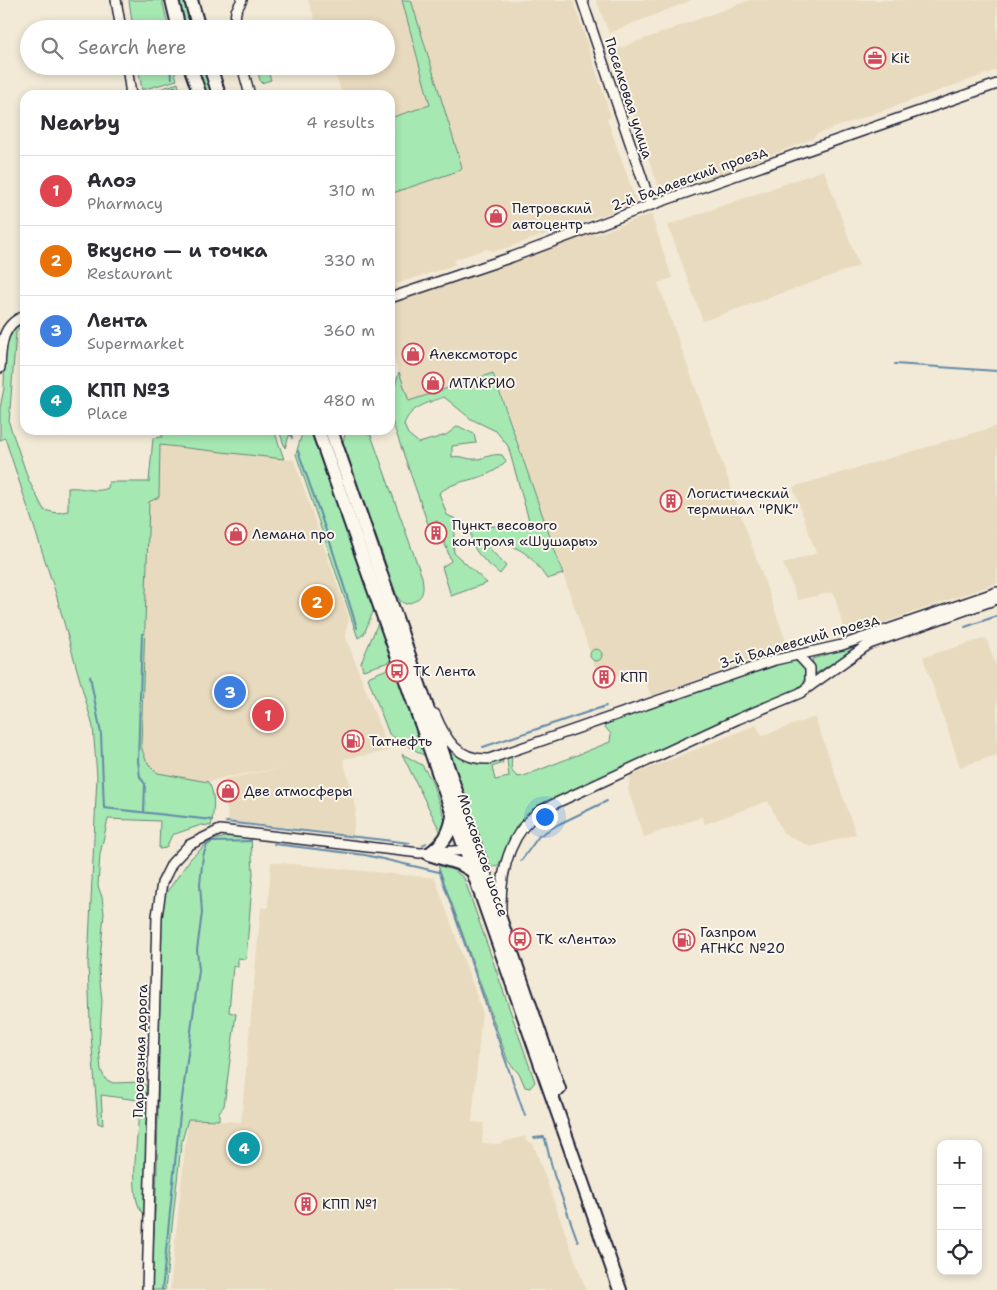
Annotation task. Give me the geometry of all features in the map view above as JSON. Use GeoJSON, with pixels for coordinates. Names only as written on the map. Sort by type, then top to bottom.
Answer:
{"type":"FeatureCollection","features":[{"type":"Feature","properties":{"kind":"highway"},"geometry":{"type":"LineString","coordinates":[[172,0],[177,20]]}},
{"type":"Feature","properties":{"kind":"highway"},"geometry":{"type":"LineString","coordinates":[[191,0],[197,20]]}},
{"type":"Feature","properties":{"kind":"highway"},"geometry":{"type":"LineString","coordinates":[[193,75],[198,90]]}},
{"type":"Feature","properties":{"kind":"highway"},"geometry":{"type":"LineString","coordinates":[[213,75],[217,90]]}},
{"type":"Feature","properties":{"kind":"highway","name":"Московское шоссе"},"geometry":{"type":"LineString","coordinates":[[320,435],[385,616],[453,816],[472,849],[473,871],[620,1290]]}},
{"type":"Feature","properties":{"kind":"highway","name":"Московское шоссе"},"geometry":{"type":"LineString","coordinates":[[333,435],[419,681],[472,849],[501,919],[627,1290]]}},
{"type":"Feature","properties":{"kind":"highway"},"geometry":{"type":"LineString","coordinates":[[429,854],[444,842],[451,828],[453,816]]}},
{"type":"Feature","properties":{"kind":"highway"},"geometry":{"type":"LineString","coordinates":[[429,854],[461,864],[473,871]]}},
{"type":"Feature","properties":{"kind":"street"},"geometry":{"type":"LineString","coordinates":[[116,0],[119,20]]}},
{"type":"Feature","properties":{"kind":"street"},"geometry":{"type":"LineString","coordinates":[[235,20],[236,10],[242,0]]}},
{"type":"Feature","properties":{"kind":"street","name":"Поселковая улица"},"geometry":{"type":"LineString","coordinates":[[582,0],[651,205]]}},
{"type":"Feature","properties":{"kind":"street"},"geometry":{"type":"LineString","coordinates":[[128,75],[130,90]]}},
{"type":"Feature","properties":{"kind":"street"},"geometry":{"type":"LineString","coordinates":[[244,75],[249,90]]}},
{"type":"Feature","properties":{"kind":"street","name":"2-й Бадаевский проезд"},"geometry":{"type":"LineString","coordinates":[[395,296],[512,257],[651,205],[997,84]]}},
{"type":"Feature","properties":{"kind":"street"},"geometry":{"type":"LineString","coordinates":[[0,368],[1,346],[6,330],[11,323],[20,318]]}},
{"type":"Feature","properties":{"kind":"street","name":"3-й Бадаевский проезд"},"geometry":{"type":"LineString","coordinates":[[419,681],[448,743],[464,755],[489,759],[775,660],[842,645],[997,592]]}},
{"type":"Feature","properties":{"kind":"street","name":"3-й Бадаевский проезд"},"geometry":{"type":"LineString","coordinates":[[501,919],[502,876],[508,858],[520,831],[532,816],[541,810],[738,719],[784,701],[810,686],[869,644],[997,599]]}},
{"type":"Feature","properties":{"kind":"street"},"geometry":{"type":"LineString","coordinates":[[798,655],[810,668],[810,686]]}},
{"type":"Feature","properties":{"kind":"street","name":"Паровозная дорога"},"geometry":{"type":"LineString","coordinates":[[147,1290],[159,895],[162,883],[172,863],[184,848],[220,830],[429,854],[472,849]]}},
{"type":"Feature","properties":{"kind":"shaded area"},"geometry":{"type":"Polygon","coordinates":[[[308,0],[402,0],[430,105],[395,116],[395,90],[341,90],[335,75],[395,75],[395,20],[315,20],[308,0]]]}},
{"type":"Feature","properties":{"kind":"shaded area"},"geometry":{"type":"Polygon","coordinates":[[[411,0],[573,0],[611,117],[607,119],[637,203],[509,247],[495,251],[486,249],[454,260],[455,265],[396,284],[397,290],[395,291],[395,192],[460,170],[462,167],[411,0]]]}},
{"type":"Feature","properties":{"kind":"shaded area"},"geometry":{"type":"Polygon","coordinates":[[[596,0],[692,0],[609,33],[596,0]]]}},
{"type":"Feature","properties":{"kind":"shaded area"},"geometry":{"type":"Polygon","coordinates":[[[750,0],[997,0],[997,70],[817,134],[812,139],[662,198],[613,55],[620,48],[750,0]]]}},
{"type":"Feature","properties":{"kind":"shaded area"},"geometry":{"type":"Polygon","coordinates":[[[824,170],[859,266],[703,321],[668,225],[824,170]]]}},
{"type":"Feature","properties":{"kind":"shaded area"},"geometry":{"type":"Polygon","coordinates":[[[651,214],[672,278],[658,283],[788,647],[651,696],[642,671],[631,674],[630,671],[600,682],[494,372],[408,401],[395,361],[395,301],[592,232],[594,235],[651,214]]]}},
{"type":"Feature","properties":{"kind":"shaded area"},"geometry":{"type":"Polygon","coordinates":[[[997,426],[997,583],[846,636],[833,592],[798,600],[783,564],[816,553],[793,487],[997,426]]]}},
{"type":"Feature","properties":{"kind":"shaded area"},"geometry":{"type":"Polygon","coordinates":[[[160,445],[294,460],[349,618],[345,635],[389,751],[343,759],[356,808],[353,835],[228,821],[224,779],[283,768],[226,777],[208,782],[157,773],[152,769],[144,756],[141,745],[149,501],[159,497],[160,445]]]}},
{"type":"Feature","properties":{"kind":"shaded area"},"geometry":{"type":"Polygon","coordinates":[[[986,638],[997,669],[997,755],[960,767],[923,657],[986,638]]]}},
{"type":"Feature","properties":{"kind":"shaded area"},"geometry":{"type":"Polygon","coordinates":[[[815,717],[856,834],[811,847],[783,833],[768,801],[705,824],[702,817],[644,837],[628,790],[630,776],[756,725],[762,736],[815,717]]]}},
{"type":"Feature","properties":{"kind":"shaded area"},"geometry":{"type":"Polygon","coordinates":[[[271,862],[435,878],[482,1011],[472,1122],[484,1123],[482,1143],[497,1144],[525,1136],[526,1141],[533,1143],[586,1290],[170,1290],[188,1119],[241,1122],[261,907],[268,908],[271,862]]]}},
{"type":"Feature","properties":{"kind":"green space"},"geometry":{"type":"Polygon","coordinates":[[[129,0],[162,0],[167,20],[132,20],[129,0]]]}},
{"type":"Feature","properties":{"kind":"green space"},"geometry":{"type":"Polygon","coordinates":[[[178,0],[186,0],[191,20],[184,20],[178,0]]]}},
{"type":"Feature","properties":{"kind":"green space"},"geometry":{"type":"Polygon","coordinates":[[[402,0],[411,0],[462,167],[461,170],[395,192],[395,116],[430,105],[402,0]]]}},
{"type":"Feature","properties":{"kind":"green space"},"geometry":{"type":"Polygon","coordinates":[[[140,75],[176,75],[177,80],[142,90],[140,75]]]}},
{"type":"Feature","properties":{"kind":"green space"},"geometry":{"type":"Polygon","coordinates":[[[200,75],[206,75],[211,90],[205,90],[200,75]]]}},
{"type":"Feature","properties":{"kind":"green space"},"geometry":{"type":"Polygon","coordinates":[[[258,75],[269,75],[271,80],[261,83],[258,75]]]}},
{"type":"Feature","properties":{"kind":"green space"},"geometry":{"type":"Polygon","coordinates":[[[178,83],[180,90],[157,90],[178,83]]]}},
{"type":"Feature","properties":{"kind":"green space"},"geometry":{"type":"Polygon","coordinates":[[[20,324],[16,332],[9,423],[29,481],[44,510],[57,513],[68,511],[68,488],[103,490],[108,488],[109,482],[149,482],[153,438],[162,437],[162,435],[276,435],[284,459],[160,445],[159,497],[149,502],[141,745],[146,761],[158,773],[208,782],[211,786],[214,803],[211,826],[201,825],[172,835],[166,848],[159,849],[160,821],[108,819],[100,854],[98,886],[102,897],[104,913],[99,971],[102,1001],[99,1048],[101,1070],[105,1079],[113,1083],[142,1082],[147,1087],[145,1215],[139,1207],[135,1179],[138,1100],[101,1095],[103,1125],[98,1123],[90,1022],[88,963],[97,776],[93,727],[56,594],[5,438],[0,440],[0,408],[4,388],[5,345],[10,332],[20,324]]]}},
{"type":"Feature","properties":{"kind":"green space"},"geometry":{"type":"Polygon","coordinates":[[[399,372],[409,401],[493,373],[563,574],[547,579],[535,563],[524,553],[511,546],[492,541],[490,549],[506,566],[500,574],[480,556],[473,544],[471,531],[490,526],[525,527],[530,524],[508,446],[496,431],[471,419],[444,397],[420,406],[410,414],[404,425],[408,434],[419,443],[446,435],[458,426],[474,434],[476,443],[452,446],[452,457],[475,459],[491,455],[502,455],[506,461],[490,473],[448,487],[439,493],[447,515],[456,519],[453,542],[454,553],[487,583],[451,596],[442,567],[451,561],[437,521],[428,524],[395,429],[395,386],[399,372]]]}},
{"type":"Feature","properties":{"kind":"green space"},"geometry":{"type":"Polygon","coordinates":[[[281,435],[289,435],[285,448],[281,435]]]}},
{"type":"Feature","properties":{"kind":"green space"},"geometry":{"type":"Polygon","coordinates":[[[302,435],[315,435],[376,604],[364,634],[358,638],[296,454],[302,435]]]}},
{"type":"Feature","properties":{"kind":"green space"},"geometry":{"type":"Polygon","coordinates":[[[345,435],[371,435],[422,577],[422,592],[416,600],[406,604],[400,601],[396,593],[343,442],[345,435]]]}},
{"type":"Feature","properties":{"kind":"green space"},"geometry":{"type":"Polygon","coordinates":[[[381,621],[393,661],[363,670],[361,663],[378,623],[381,621]]]}},
{"type":"Feature","properties":{"kind":"green space"},"geometry":{"type":"Polygon","coordinates":[[[855,646],[855,649],[815,674],[812,659],[855,646]]]}},
{"type":"Feature","properties":{"kind":"green space"},"geometry":{"type":"Polygon","coordinates":[[[594,649],[598,649],[602,655],[598,661],[594,661],[590,657],[590,653],[594,649]]]}},
{"type":"Feature","properties":{"kind":"green space"},"geometry":{"type":"Polygon","coordinates":[[[791,660],[802,665],[805,674],[802,684],[793,693],[726,720],[538,807],[517,825],[498,866],[489,868],[447,749],[462,758],[482,764],[502,760],[503,763],[492,767],[495,780],[509,777],[507,759],[512,757],[512,771],[518,777],[524,776],[610,742],[611,734],[603,725],[791,660]]]}},
{"type":"Feature","properties":{"kind":"green space"},"geometry":{"type":"Polygon","coordinates":[[[395,666],[427,754],[425,756],[389,734],[368,678],[395,666]]]}},
{"type":"Feature","properties":{"kind":"green space"},"geometry":{"type":"Polygon","coordinates":[[[402,754],[422,765],[431,779],[446,823],[442,835],[402,754]]]}},
{"type":"Feature","properties":{"kind":"green space"},"geometry":{"type":"Polygon","coordinates":[[[230,836],[251,838],[253,873],[246,959],[238,958],[238,967],[233,966],[229,1012],[236,1014],[224,1106],[219,1112],[219,1120],[188,1119],[181,1145],[165,1290],[151,1290],[157,1173],[161,918],[164,896],[191,858],[210,841],[230,836]]]}},
{"type":"Feature","properties":{"kind":"green space"},"geometry":{"type":"Polygon","coordinates":[[[438,865],[455,871],[464,878],[535,1082],[530,1088],[525,1087],[520,1075],[508,1061],[438,865]]]}},
{"type":"Feature","properties":{"kind":"waterway"},"geometry":{"type":"LineString","coordinates":[[168,90],[175,87],[176,90]]}},
{"type":"Feature","properties":{"kind":"waterway"},"geometry":{"type":"LineString","coordinates":[[895,364],[997,371]]}},
{"type":"Feature","properties":{"kind":"waterway"},"geometry":{"type":"LineString","coordinates":[[298,451],[331,545],[357,628]]}},
{"type":"Feature","properties":{"kind":"waterway"},"geometry":{"type":"LineString","coordinates":[[965,627],[997,616]]}},
{"type":"Feature","properties":{"kind":"waterway"},"geometry":{"type":"LineString","coordinates":[[142,634],[138,761],[140,777],[145,784],[144,812]]}},
{"type":"Feature","properties":{"kind":"waterway"},"geometry":{"type":"LineString","coordinates":[[90,676],[101,734],[104,808],[212,820]]}},
{"type":"Feature","properties":{"kind":"waterway"},"geometry":{"type":"LineString","coordinates":[[483,747],[606,706]]}},
{"type":"Feature","properties":{"kind":"waterway"},"geometry":{"type":"LineString","coordinates":[[521,861],[539,836],[559,824],[607,801]]}},
{"type":"Feature","properties":{"kind":"waterway"},"geometry":{"type":"LineString","coordinates":[[226,822],[410,843]]}},
{"type":"Feature","properties":{"kind":"waterway"},"geometry":{"type":"LineString","coordinates":[[162,1290],[180,1114],[199,970],[197,950],[202,913],[200,884],[203,856],[207,845],[212,842],[251,841]]}},
{"type":"Feature","properties":{"kind":"waterway"},"geometry":{"type":"LineString","coordinates":[[274,844],[365,855],[439,872]]}},
{"type":"Feature","properties":{"kind":"waterway"},"geometry":{"type":"LineString","coordinates":[[439,870],[525,1116]]}},
{"type":"Feature","properties":{"kind":"waterway"},"geometry":{"type":"LineString","coordinates":[[534,1138],[544,1137],[545,1139],[554,1175],[578,1242]]}},
{"type":"Feature","properties":{"kind":"place","name":"Kit"},"geometry":{"type":"Point","coordinates":[875,58]}},
{"type":"Feature","properties":{"kind":"place","name":"Петровский автоцентр"},"geometry":{"type":"Point","coordinates":[496,216]}},
{"type":"Feature","properties":{"kind":"place","name":"Алексмоторс"},"geometry":{"type":"Point","coordinates":[413,354]}},
{"type":"Feature","properties":{"kind":"place","name":"МТЛКРИО"},"geometry":{"type":"Point","coordinates":[433,383]}},
{"type":"Feature","properties":{"kind":"place","name":"Логистический терминал \"PNK\""},"geometry":{"type":"Point","coordinates":[671,501]}},
{"type":"Feature","properties":{"kind":"place","name":"Пункт весового контроля «Шушары»"},"geometry":{"type":"Point","coordinates":[436,533]}},
{"type":"Feature","properties":{"kind":"place","name":"Лемана про"},"geometry":{"type":"Point","coordinates":[236,534]}},
{"type":"Feature","properties":{"kind":"place","name":"Вкусно — и точка"},"geometry":{"type":"Point","coordinates":[317,602]}},
{"type":"Feature","properties":{"kind":"place","name":"ТК Лента"},"geometry":{"type":"Point","coordinates":[397,671]}},
{"type":"Feature","properties":{"kind":"place","name":"КПП"},"geometry":{"type":"Point","coordinates":[604,677]}},
{"type":"Feature","properties":{"kind":"place","name":"Лента"},"geometry":{"type":"Point","coordinates":[230,692]}},
{"type":"Feature","properties":{"kind":"place","name":"Алоэ"},"geometry":{"type":"Point","coordinates":[268,715]}},
{"type":"Feature","properties":{"kind":"place","name":"Татнефть"},"geometry":{"type":"Point","coordinates":[353,741]}},
{"type":"Feature","properties":{"kind":"place","name":"Две атмосферы"},"geometry":{"type":"Point","coordinates":[228,791]}},
{"type":"Feature","properties":{"kind":"place","name":"ТК «Лента»"},"geometry":{"type":"Point","coordinates":[520,939]}},
{"type":"Feature","properties":{"kind":"place","name":"Газпром АГНКС №20"},"geometry":{"type":"Point","coordinates":[684,940]}},
{"type":"Feature","properties":{"kind":"place","name":"КПП №3"},"geometry":{"type":"Point","coordinates":[244,1148]}},
{"type":"Feature","properties":{"kind":"place","name":"КПП №1"},"geometry":{"type":"Point","coordinates":[306,1204]}}]}
